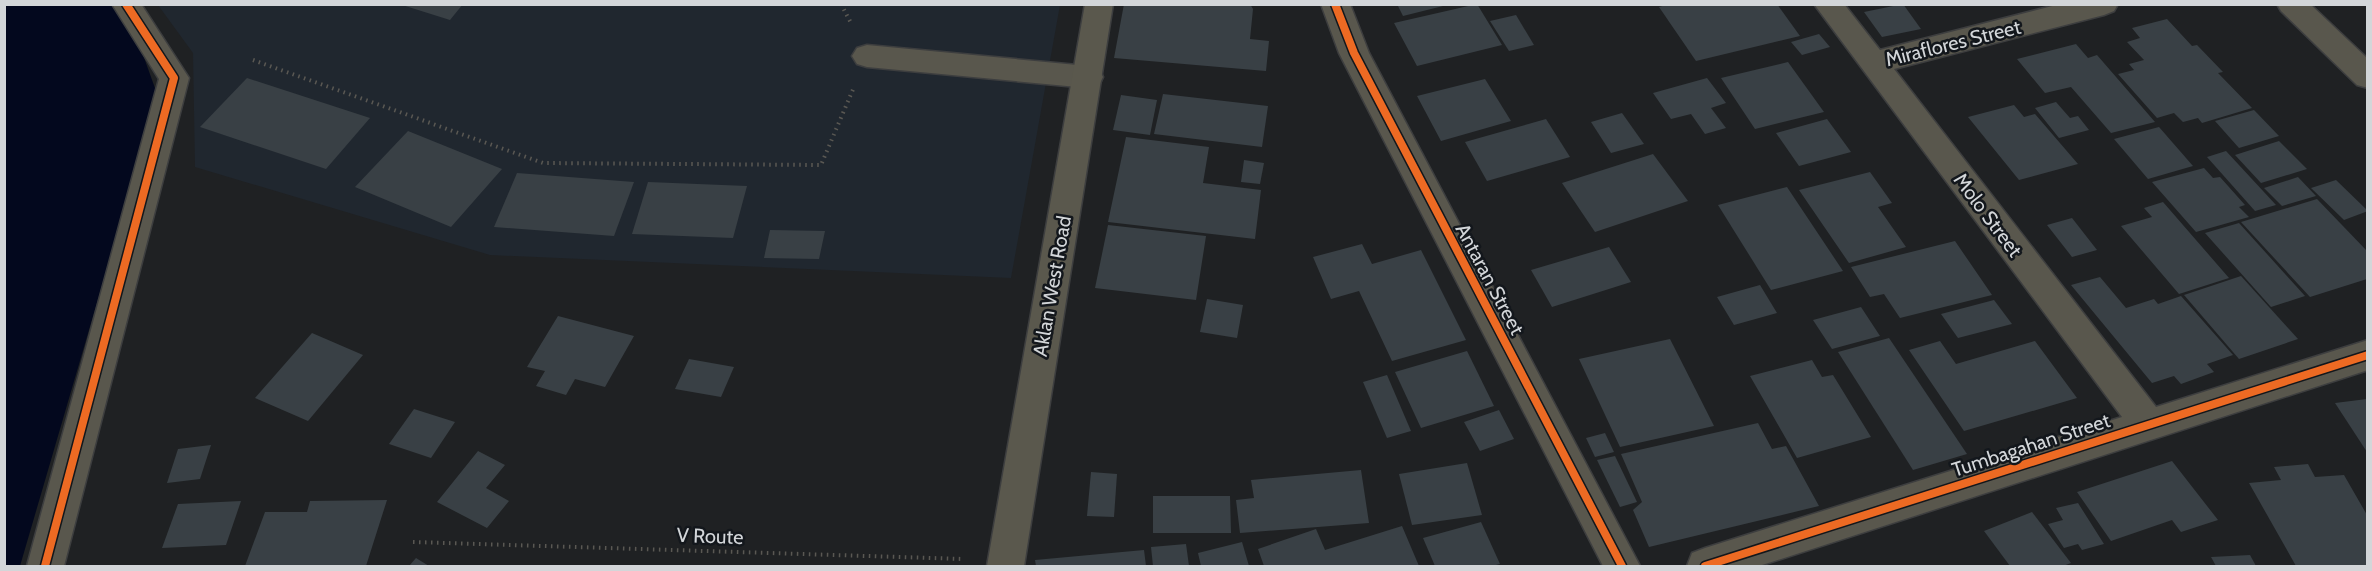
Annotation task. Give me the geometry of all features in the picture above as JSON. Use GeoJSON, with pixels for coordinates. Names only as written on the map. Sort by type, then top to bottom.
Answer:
{"type":"FeatureCollection","features":[{"type":"Feature","properties":{"kind":"main road","name":"Aklan West Road"},"geometry":{"type":"LineString","coordinates":[[1005,563],[1088,77],[1098,4]]}},
{"type":"Feature","properties":{"kind":"street"},"geometry":{"type":"LineString","coordinates":[[45,567],[174,78],[126,4]]}},
{"type":"Feature","properties":{"kind":"street","name":"Antaran Street"},"geometry":{"type":"LineString","coordinates":[[1335,4],[1354,53],[1622,567]]}},
{"type":"Feature","properties":{"kind":"street","name":"Molo Street"},"geometry":{"type":"LineString","coordinates":[[1828,4],[2149,425]]}},
{"type":"Feature","properties":{"kind":"street","name":"Miraflores Street"},"geometry":{"type":"LineString","coordinates":[[1873,63],[2104,4]]}},
{"type":"Feature","properties":{"kind":"street"},"geometry":{"type":"LineString","coordinates":[[2291,4],[2367,77]]}},
{"type":"Feature","properties":{"kind":"street"},"geometry":{"type":"LineString","coordinates":[[867,56],[1088,77]]}},
{"type":"Feature","properties":{"kind":"street","name":"Tumbagahan Street"},"geometry":{"type":"LineString","coordinates":[[1705,567],[2367,355]]}},
{"type":"Feature","properties":{"kind":"path"},"geometry":{"type":"LineString","coordinates":[[253,60],[543,163],[821,165],[867,56]]}},
{"type":"Feature","properties":{"kind":"shaded area"},"geometry":{"type":"Polygon","coordinates":[[[158,5],[1060,5],[1011,278],[490,255],[195,167],[193,53],[158,5]]]}},
{"type":"Feature","properties":{"kind":"water"},"geometry":{"type":"Polygon","coordinates":[[[4,5],[113,5],[137,38],[156,91],[129,193],[20,566],[4,566],[4,5]]]}},
{"type":"Feature","properties":{"kind":"building"},"geometry":{"type":"Polygon","coordinates":[[[399,4],[463,4],[450,20],[399,4]]]}},
{"type":"Feature","properties":{"kind":"building"},"geometry":{"type":"Polygon","coordinates":[[[1124,4],[1250,4],[1253,9],[1250,39],[1269,41],[1266,71],[1114,58],[1124,4]]]}},
{"type":"Feature","properties":{"kind":"building"},"geometry":{"type":"Polygon","coordinates":[[[1397,4],[1447,4],[1447,5],[1403,16],[1397,4]]]}},
{"type":"Feature","properties":{"kind":"building"},"geometry":{"type":"Polygon","coordinates":[[[1477,4],[1502,45],[1417,66],[1394,23],[1477,4]]]}},
{"type":"Feature","properties":{"kind":"building"},"geometry":{"type":"Polygon","coordinates":[[[1669,4],[1777,4],[1800,36],[1696,61],[1659,7],[1669,4]]]}},
{"type":"Feature","properties":{"kind":"building"},"geometry":{"type":"Polygon","coordinates":[[[1903,4],[1921,29],[1882,37],[1864,12],[1903,4]]]}},
{"type":"Feature","properties":{"kind":"building"},"geometry":{"type":"Polygon","coordinates":[[[1516,15],[1534,45],[1509,51],[1490,21],[1516,15]]]}},
{"type":"Feature","properties":{"kind":"building"},"geometry":{"type":"Polygon","coordinates":[[[2167,19],[2192,46],[2197,45],[2223,72],[2218,73],[2252,108],[2202,123],[2198,118],[2183,122],[2174,113],[2157,118],[2118,74],[2134,70],[2129,64],[2144,60],[2127,42],[2140,38],[2132,28],[2167,19]]]}},
{"type":"Feature","properties":{"kind":"building"},"geometry":{"type":"Polygon","coordinates":[[[1819,34],[1830,47],[1802,55],[1791,42],[1819,34]]]}},
{"type":"Feature","properties":{"kind":"building"},"geometry":{"type":"Polygon","coordinates":[[[2076,44],[2088,58],[2097,55],[2155,122],[2111,133],[2071,87],[2045,93],[2017,59],[2076,44]]]}},
{"type":"Feature","properties":{"kind":"building"},"geometry":{"type":"Polygon","coordinates":[[[1788,62],[1824,112],[1755,129],[1721,78],[1788,62]]]}},
{"type":"Feature","properties":{"kind":"building"},"geometry":{"type":"Polygon","coordinates":[[[247,78],[370,118],[326,169],[200,127],[247,78]]]}},
{"type":"Feature","properties":{"kind":"building"},"geometry":{"type":"Polygon","coordinates":[[[1707,78],[1726,103],[1711,108],[1726,128],[1705,134],[1691,114],[1671,119],[1653,93],[1707,78]]]}},
{"type":"Feature","properties":{"kind":"building"},"geometry":{"type":"Polygon","coordinates":[[[1485,79],[1511,121],[1441,141],[1417,96],[1485,79]]]}},
{"type":"Feature","properties":{"kind":"building"},"geometry":{"type":"Polygon","coordinates":[[[1163,94],[1268,106],[1262,147],[1154,134],[1163,94]]]}},
{"type":"Feature","properties":{"kind":"building"},"geometry":{"type":"Polygon","coordinates":[[[1121,95],[1157,100],[1150,135],[1113,130],[1121,95]]]}},
{"type":"Feature","properties":{"kind":"building"},"geometry":{"type":"Polygon","coordinates":[[[2056,102],[2070,118],[2078,116],[2089,130],[2059,138],[2035,108],[2056,102]]]}},
{"type":"Feature","properties":{"kind":"building"},"geometry":{"type":"Polygon","coordinates":[[[2014,105],[2024,117],[2035,114],[2078,164],[2019,180],[1968,117],[2014,105]]]}},
{"type":"Feature","properties":{"kind":"building"},"geometry":{"type":"Polygon","coordinates":[[[2254,110],[2279,136],[2239,148],[2215,121],[2254,110]]]}},
{"type":"Feature","properties":{"kind":"building"},"geometry":{"type":"Polygon","coordinates":[[[1622,113],[1644,144],[1611,153],[1591,122],[1622,113]]]}},
{"type":"Feature","properties":{"kind":"building"},"geometry":{"type":"Polygon","coordinates":[[[1546,119],[1570,157],[1487,181],[1465,142],[1546,119]]]}},
{"type":"Feature","properties":{"kind":"building"},"geometry":{"type":"Polygon","coordinates":[[[1827,119],[1851,152],[1799,166],[1776,133],[1827,119]]]}},
{"type":"Feature","properties":{"kind":"building"},"geometry":{"type":"Polygon","coordinates":[[[2159,127],[2193,166],[2148,179],[2114,139],[2159,127]]]}},
{"type":"Feature","properties":{"kind":"building"},"geometry":{"type":"Polygon","coordinates":[[[408,131],[502,169],[451,227],[355,187],[408,131]]]}},
{"type":"Feature","properties":{"kind":"building"},"geometry":{"type":"Polygon","coordinates":[[[1126,137],[1209,147],[1203,183],[1261,190],[1255,239],[1108,222],[1126,137]]]}},
{"type":"Feature","properties":{"kind":"building"},"geometry":{"type":"Polygon","coordinates":[[[2279,141],[2307,169],[2261,183],[2235,155],[2279,141]]]}},
{"type":"Feature","properties":{"kind":"building"},"geometry":{"type":"Polygon","coordinates":[[[2226,151],[2276,205],[2255,211],[2207,157],[2226,151]]]}},
{"type":"Feature","properties":{"kind":"building"},"geometry":{"type":"Polygon","coordinates":[[[1653,154],[1688,201],[1595,232],[1562,183],[1653,154]]]}},
{"type":"Feature","properties":{"kind":"building"},"geometry":{"type":"Polygon","coordinates":[[[1244,160],[1264,163],[1260,184],[1241,182],[1244,160]]]}},
{"type":"Feature","properties":{"kind":"building"},"geometry":{"type":"Polygon","coordinates":[[[2204,168],[2213,178],[2220,177],[2245,205],[2239,207],[2249,217],[2196,232],[2152,182],[2204,168]]]}},
{"type":"Feature","properties":{"kind":"building"},"geometry":{"type":"Polygon","coordinates":[[[1870,172],[1892,203],[1878,207],[1906,247],[1849,263],[1799,190],[1870,172]]]}},
{"type":"Feature","properties":{"kind":"building"},"geometry":{"type":"Polygon","coordinates":[[[517,173],[634,182],[614,236],[494,227],[517,173]]]}},
{"type":"Feature","properties":{"kind":"building"},"geometry":{"type":"Polygon","coordinates":[[[2298,177],[2316,196],[2282,206],[2264,188],[2298,177]]]}},
{"type":"Feature","properties":{"kind":"building"},"geometry":{"type":"Polygon","coordinates":[[[2336,180],[2368,211],[2344,220],[2311,188],[2336,180]]]}},
{"type":"Feature","properties":{"kind":"building"},"geometry":{"type":"Polygon","coordinates":[[[648,182],[747,186],[733,238],[632,234],[648,182]]]}},
{"type":"Feature","properties":{"kind":"building"},"geometry":{"type":"Polygon","coordinates":[[[1787,187],[1843,271],[1771,290],[1718,205],[1787,187]]]}},
{"type":"Feature","properties":{"kind":"building"},"geometry":{"type":"Polygon","coordinates":[[[2317,199],[2367,251],[2367,279],[2310,297],[2241,222],[2317,199]]]}},
{"type":"Feature","properties":{"kind":"building"},"geometry":{"type":"Polygon","coordinates":[[[2163,202],[2229,278],[2179,294],[2121,226],[2152,217],[2144,208],[2163,202]]]}},
{"type":"Feature","properties":{"kind":"building"},"geometry":{"type":"Polygon","coordinates":[[[2072,218],[2097,250],[2072,257],[2047,225],[2072,218]]]}},
{"type":"Feature","properties":{"kind":"building"},"geometry":{"type":"Polygon","coordinates":[[[2239,223],[2305,296],[2271,307],[2205,233],[2239,223]]]}},
{"type":"Feature","properties":{"kind":"building"},"geometry":{"type":"Polygon","coordinates":[[[1108,225],[1206,236],[1196,300],[1095,288],[1108,225]]]}},
{"type":"Feature","properties":{"kind":"building"},"geometry":{"type":"Polygon","coordinates":[[[770,230],[825,231],[819,259],[764,258],[770,230]]]}},
{"type":"Feature","properties":{"kind":"building"},"geometry":{"type":"Polygon","coordinates":[[[1955,241],[1992,295],[1900,318],[1884,294],[1870,297],[1851,267],[1955,241]]]}},
{"type":"Feature","properties":{"kind":"building"},"geometry":{"type":"Polygon","coordinates":[[[1362,244],[1372,264],[1421,250],[1466,340],[1392,361],[1359,291],[1331,299],[1313,257],[1362,244]]]}},
{"type":"Feature","properties":{"kind":"building"},"geometry":{"type":"Polygon","coordinates":[[[1609,247],[1631,282],[1552,307],[1531,270],[1609,247]]]}},
{"type":"Feature","properties":{"kind":"building"},"geometry":{"type":"Polygon","coordinates":[[[2241,276],[2298,339],[2239,359],[2184,295],[2241,276]]]}},
{"type":"Feature","properties":{"kind":"building"},"geometry":{"type":"Polygon","coordinates":[[[2100,277],[2126,308],[2154,299],[2158,304],[2181,296],[2233,355],[2207,364],[2214,372],[2181,384],[2174,376],[2152,383],[2071,285],[2100,277]]]}},
{"type":"Feature","properties":{"kind":"building"},"geometry":{"type":"Polygon","coordinates":[[[1760,285],[1777,313],[1734,325],[1717,297],[1760,285]]]}},
{"type":"Feature","properties":{"kind":"building"},"geometry":{"type":"Polygon","coordinates":[[[1207,299],[1243,305],[1237,338],[1200,332],[1207,299]]]}},
{"type":"Feature","properties":{"kind":"building"},"geometry":{"type":"Polygon","coordinates":[[[1994,300],[2012,324],[1958,338],[1941,314],[1994,300]]]}},
{"type":"Feature","properties":{"kind":"building"},"geometry":{"type":"Polygon","coordinates":[[[1861,307],[1880,336],[1832,349],[1813,320],[1861,307]]]}},
{"type":"Feature","properties":{"kind":"building"},"geometry":{"type":"Polygon","coordinates":[[[558,316],[634,336],[605,387],[575,379],[566,395],[536,386],[545,371],[527,367],[558,316]]]}},
{"type":"Feature","properties":{"kind":"building"},"geometry":{"type":"Polygon","coordinates":[[[312,333],[363,355],[308,421],[255,398],[312,333]]]}},
{"type":"Feature","properties":{"kind":"building"},"geometry":{"type":"Polygon","coordinates":[[[1889,338],[1967,454],[1913,470],[1838,352],[1889,338]]]}},
{"type":"Feature","properties":{"kind":"building"},"geometry":{"type":"Polygon","coordinates":[[[1670,339],[1714,426],[1620,447],[1579,359],[1670,339]]]}},
{"type":"Feature","properties":{"kind":"building"},"geometry":{"type":"Polygon","coordinates":[[[1940,341],[1956,364],[2035,341],[2077,398],[1964,431],[1909,350],[1940,341]]]}},
{"type":"Feature","properties":{"kind":"building"},"geometry":{"type":"Polygon","coordinates":[[[1467,351],[1494,406],[1421,428],[1395,372],[1467,351]]]}},
{"type":"Feature","properties":{"kind":"building"},"geometry":{"type":"Polygon","coordinates":[[[689,359],[734,367],[721,397],[675,389],[689,359]]]}},
{"type":"Feature","properties":{"kind":"building"},"geometry":{"type":"Polygon","coordinates":[[[1812,360],[1822,377],[1833,375],[1871,437],[1797,458],[1750,376],[1812,360]]]}},
{"type":"Feature","properties":{"kind":"building"},"geometry":{"type":"Polygon","coordinates":[[[1387,375],[1411,431],[1387,438],[1363,382],[1387,375]]]}},
{"type":"Feature","properties":{"kind":"building"},"geometry":{"type":"Polygon","coordinates":[[[2367,399],[2367,452],[2335,403],[2367,399]]]}},
{"type":"Feature","properties":{"kind":"building"},"geometry":{"type":"Polygon","coordinates":[[[414,409],[455,422],[431,458],[389,444],[414,409]]]}},
{"type":"Feature","properties":{"kind":"building"},"geometry":{"type":"Polygon","coordinates":[[[1499,410],[1514,439],[1480,451],[1464,422],[1499,410]]]}},
{"type":"Feature","properties":{"kind":"building"},"geometry":{"type":"Polygon","coordinates":[[[1758,423],[1772,449],[1786,446],[1819,506],[1649,547],[1633,510],[1642,502],[1621,454],[1758,423]]]}},
{"type":"Feature","properties":{"kind":"building"},"geometry":{"type":"Polygon","coordinates":[[[1605,433],[1614,452],[1595,457],[1586,438],[1605,433]]]}},
{"type":"Feature","properties":{"kind":"building"},"geometry":{"type":"Polygon","coordinates":[[[211,445],[200,479],[167,483],[178,449],[211,445]]]}},
{"type":"Feature","properties":{"kind":"building"},"geometry":{"type":"Polygon","coordinates":[[[478,451],[505,465],[486,488],[509,501],[487,528],[437,502],[478,451]]]}},
{"type":"Feature","properties":{"kind":"building"},"geometry":{"type":"Polygon","coordinates":[[[1615,456],[1637,502],[1620,507],[1597,460],[1615,456]]]}},
{"type":"Feature","properties":{"kind":"building"},"geometry":{"type":"Polygon","coordinates":[[[2172,461],[2218,520],[2181,532],[2172,520],[2111,541],[2077,492],[2172,461]]]}},
{"type":"Feature","properties":{"kind":"building"},"geometry":{"type":"Polygon","coordinates":[[[1467,463],[1482,515],[1412,525],[1399,474],[1467,463]]]}},
{"type":"Feature","properties":{"kind":"building"},"geometry":{"type":"Polygon","coordinates":[[[2308,464],[2315,477],[2344,475],[2367,515],[2367,566],[2296,566],[2249,483],[2281,480],[2274,467],[2308,464]]]}},
{"type":"Feature","properties":{"kind":"building"},"geometry":{"type":"Polygon","coordinates":[[[1361,470],[1369,523],[1240,533],[1236,500],[1254,498],[1251,480],[1361,470]]]}},
{"type":"Feature","properties":{"kind":"building"},"geometry":{"type":"Polygon","coordinates":[[[1091,472],[1117,474],[1114,517],[1087,516],[1091,472]]]}},
{"type":"Feature","properties":{"kind":"building"},"geometry":{"type":"Polygon","coordinates":[[[1153,496],[1230,496],[1231,533],[1153,533],[1153,496]]]}},
{"type":"Feature","properties":{"kind":"building"},"geometry":{"type":"Polygon","coordinates":[[[387,500],[366,566],[245,566],[265,512],[307,512],[310,501],[387,500]]]}},
{"type":"Feature","properties":{"kind":"building"},"geometry":{"type":"Polygon","coordinates":[[[241,501],[226,545],[162,548],[178,504],[241,501]]]}},
{"type":"Feature","properties":{"kind":"building"},"geometry":{"type":"Polygon","coordinates":[[[2078,503],[2104,544],[2082,550],[2078,544],[2064,548],[2048,524],[2063,520],[2056,508],[2078,503]]]}},
{"type":"Feature","properties":{"kind":"building"},"geometry":{"type":"Polygon","coordinates":[[[2032,512],[2071,563],[2063,566],[2010,566],[1984,531],[2032,512]]]}},
{"type":"Feature","properties":{"kind":"building"},"geometry":{"type":"Polygon","coordinates":[[[1481,522],[1500,564],[1435,566],[1423,538],[1481,522]]]}},
{"type":"Feature","properties":{"kind":"building"},"geometry":{"type":"Polygon","coordinates":[[[1402,526],[1419,566],[1264,566],[1258,549],[1316,529],[1325,550],[1402,526]]]}},
{"type":"Feature","properties":{"kind":"building"},"geometry":{"type":"Polygon","coordinates":[[[1242,542],[1249,566],[1201,566],[1198,553],[1242,542]]]}},
{"type":"Feature","properties":{"kind":"building"},"geometry":{"type":"Polygon","coordinates":[[[1186,544],[1189,566],[1153,566],[1151,547],[1186,544]]]}},
{"type":"Feature","properties":{"kind":"building"},"geometry":{"type":"Polygon","coordinates":[[[1144,550],[1146,566],[1036,566],[1035,560],[1144,550]]]}},
{"type":"Feature","properties":{"kind":"building"},"geometry":{"type":"Polygon","coordinates":[[[2250,555],[2256,566],[2216,566],[2211,557],[2250,555]]]}},
{"type":"Feature","properties":{"kind":"building"},"geometry":{"type":"Polygon","coordinates":[[[416,558],[429,566],[409,566],[416,558]]]}},
{"type":"Feature","properties":{"kind":"cycle path"},"geometry":{"type":"LineString","coordinates":[[45,566],[174,78],[126,4]]}},
{"type":"Feature","properties":{"kind":"cycle path"},"geometry":{"type":"LineString","coordinates":[[1335,4],[1354,53],[1622,566]]}},
{"type":"Feature","properties":{"kind":"cycle path"},"geometry":{"type":"LineString","coordinates":[[1705,566],[2368,355]]}}]}
